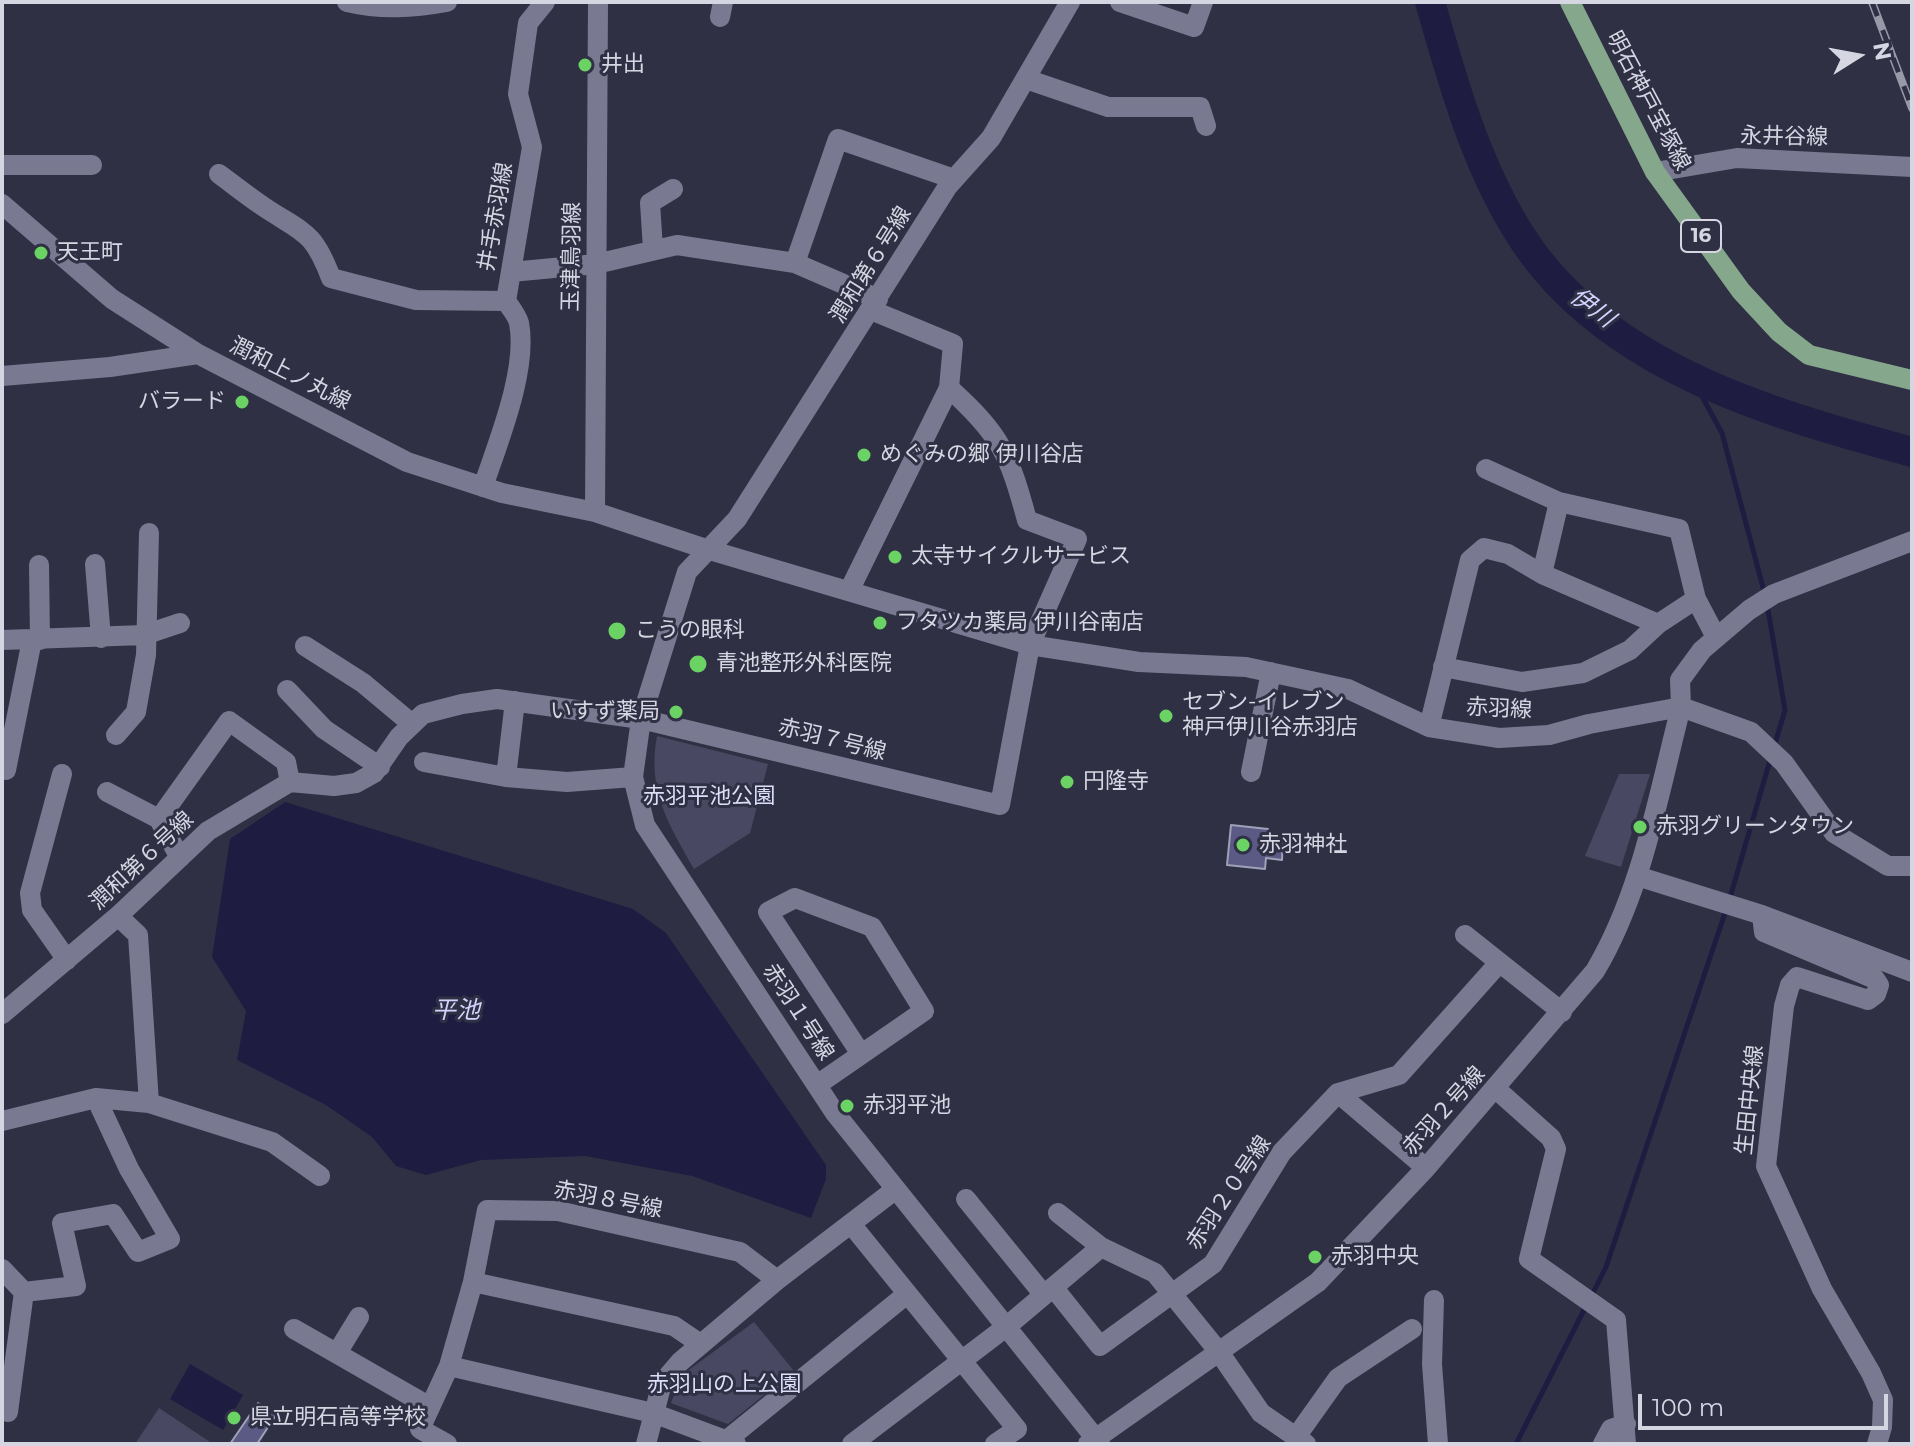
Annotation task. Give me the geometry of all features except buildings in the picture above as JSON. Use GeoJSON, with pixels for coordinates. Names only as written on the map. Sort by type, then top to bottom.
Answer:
{"type":"FeatureCollection","features":[{"type":"Feature","properties":{"kind":"main road","name":"明石神戸宝塚線"},"geometry":{"type":"LineString","coordinates":[[1570,2],[1655,172],[1741,291],[1779,332],[1809,355],[1912,380]]}},
{"type":"Feature","properties":{"kind":"street"},"geometry":{"type":"LineString","coordinates":[[347,2],[370,7],[417,7],[447,2]]}},
{"type":"Feature","properties":{"kind":"street","name":"井手赤羽線"},"geometry":{"type":"LineString","coordinates":[[483,487],[503,428],[518,365],[519,321],[506,301],[532,147],[518,94],[528,23],[545,2]]}},
{"type":"Feature","properties":{"kind":"street","name":"玉津鳥羽線"},"geometry":{"type":"LineString","coordinates":[[595,512],[598,2]]}},
{"type":"Feature","properties":{"kind":"street","name":"潤和第６号線"},"geometry":{"type":"LineString","coordinates":[[706,549],[737,519],[954,179],[991,138],[1070,2]]}},
{"type":"Feature","properties":{"kind":"street"},"geometry":{"type":"LineString","coordinates":[[1120,2],[1194,27],[1203,2]]}},
{"type":"Feature","properties":{"kind":"street"},"geometry":{"type":"LineString","coordinates":[[1026,79],[1108,107],[1200,107],[1206,126]]}},
{"type":"Feature","properties":{"kind":"street"},"geometry":{"type":"LineString","coordinates":[[795,263],[838,139],[954,179]]}},
{"type":"Feature","properties":{"kind":"street","name":"永井谷線"},"geometry":{"type":"LineString","coordinates":[[1655,172],[1737,158],[1912,167]]}},
{"type":"Feature","properties":{"kind":"street"},"geometry":{"type":"LineString","coordinates":[[2,165],[92,165]]}},
{"type":"Feature","properties":{"kind":"street"},"geometry":{"type":"LineString","coordinates":[[219,174],[267,209],[300,226],[320,250],[331,278],[416,300],[506,301]]}},
{"type":"Feature","properties":{"kind":"street"},"geometry":{"type":"LineString","coordinates":[[653,249],[650,203],[673,189]]}},
{"type":"Feature","properties":{"kind":"street","name":"潤和上ノ丸線"},"geometry":{"type":"LineString","coordinates":[[2,204],[112,299],[198,354],[407,462],[483,487],[595,512],[849,591]]}},
{"type":"Feature","properties":{"kind":"street"},"geometry":{"type":"LineString","coordinates":[[511,272],[596,264],[677,245],[795,263],[953,344],[949,388],[849,591]]}},
{"type":"Feature","properties":{"kind":"street"},"geometry":{"type":"LineString","coordinates":[[2,376],[110,367],[198,354]]}},
{"type":"Feature","properties":{"kind":"street"},"geometry":{"type":"LineString","coordinates":[[949,388],[983,418],[1010,460],[1027,520],[1077,539],[1030,645]]}},
{"type":"Feature","properties":{"kind":"street"},"geometry":{"type":"LineString","coordinates":[[1486,469],[1559,502],[1679,529],[1696,599],[1716,637]]}},
{"type":"Feature","properties":{"kind":"street"},"geometry":{"type":"LineString","coordinates":[[1542,574],[1559,502]]}},
{"type":"Feature","properties":{"kind":"street"},"geometry":{"type":"LineString","coordinates":[[116,735],[136,712],[146,655],[144,635],[149,533]]}},
{"type":"Feature","properties":{"kind":"street"},"geometry":{"type":"LineString","coordinates":[[1912,541],[1774,594],[1716,637],[1680,680],[1681,707],[1751,732],[1773,751],[1834,833],[1888,866],[1912,866]]}},
{"type":"Feature","properties":{"kind":"street"},"geometry":{"type":"LineString","coordinates":[[1429,727],[1470,560],[1484,548],[1508,554],[1542,574],[1658,624]]}},
{"type":"Feature","properties":{"kind":"street","name":"赤羽１号線"},"geometry":{"type":"LineString","coordinates":[[706,549],[687,572],[641,719],[633,777],[645,825],[817,1085],[1095,1442]]}},
{"type":"Feature","properties":{"kind":"street"},"geometry":{"type":"LineString","coordinates":[[95,564],[101,638]]}},
{"type":"Feature","properties":{"kind":"street"},"geometry":{"type":"LineString","coordinates":[[6,770],[36,640],[39,565]]}},
{"type":"Feature","properties":{"kind":"street","name":"赤羽線"},"geometry":{"type":"LineString","coordinates":[[849,591],[1030,645],[1139,662],[1246,667],[1348,689],[1429,727],[1499,738],[1549,735],[1589,724],[1681,707]]}},
{"type":"Feature","properties":{"kind":"street"},"geometry":{"type":"LineString","coordinates":[[1443,667],[1522,682],[1583,673],[1630,650],[1658,624],[1696,599]]}},
{"type":"Feature","properties":{"kind":"street"},"geometry":{"type":"LineString","coordinates":[[2,640],[144,635],[180,623]]}},
{"type":"Feature","properties":{"kind":"street","name":"赤羽７号線"},"geometry":{"type":"LineString","coordinates":[[412,724],[423,714],[492,700],[515,701],[641,719],[1000,805],[1030,645]]}},
{"type":"Feature","properties":{"kind":"street"},"geometry":{"type":"LineString","coordinates":[[159,819],[229,721],[286,762],[290,782],[334,786],[356,783],[380,767],[412,724],[363,683],[305,646]]}},
{"type":"Feature","properties":{"kind":"street"},"geometry":{"type":"LineString","coordinates":[[1251,772],[1271,672]]}},
{"type":"Feature","properties":{"kind":"street"},"geometry":{"type":"LineString","coordinates":[[287,690],[324,729],[380,767]]}},
{"type":"Feature","properties":{"kind":"street"},"geometry":{"type":"LineString","coordinates":[[506,777],[515,701]]}},
{"type":"Feature","properties":{"kind":"street","name":"赤羽２号線"},"geometry":{"type":"LineString","coordinates":[[1095,1442],[1318,1282],[1426,1168],[1595,971],[1614,940],[1637,876],[1681,707]]}},
{"type":"Feature","properties":{"kind":"street"},"geometry":{"type":"LineString","coordinates":[[424,762],[506,777],[567,782],[633,777]]}},
{"type":"Feature","properties":{"kind":"street"},"geometry":{"type":"LineString","coordinates":[[62,774],[30,893],[32,910],[67,960]]}},
{"type":"Feature","properties":{"kind":"street","name":"潤和第６号線"},"geometry":{"type":"LineString","coordinates":[[2,1014],[118,916],[208,831],[290,782]]}},
{"type":"Feature","properties":{"kind":"street"},"geometry":{"type":"LineString","coordinates":[[107,792],[159,819],[180,858]]}},
{"type":"Feature","properties":{"kind":"street"},"geometry":{"type":"LineString","coordinates":[[1637,876],[1762,915],[1912,972]]}},
{"type":"Feature","properties":{"kind":"street"},"geometry":{"type":"LineString","coordinates":[[817,1085],[924,1011],[872,927],[795,898],[768,912],[861,1054]]}},
{"type":"Feature","properties":{"kind":"street","name":"生田中央線"},"geometry":{"type":"LineString","coordinates":[[1762,915],[1764,932],[1875,979],[1879,985],[1876,994],[1868,1000],[1797,977],[1790,985],[1784,1006],[1766,1166],[1822,1289],[1871,1373],[1883,1400],[1877,1444]]}},
{"type":"Feature","properties":{"kind":"street"},"geometry":{"type":"LineString","coordinates":[[118,916],[138,935],[149,1103]]}},
{"type":"Feature","properties":{"kind":"street"},"geometry":{"type":"LineString","coordinates":[[1465,935],[1562,1012]]}},
{"type":"Feature","properties":{"kind":"street"},"geometry":{"type":"LineString","coordinates":[[1338,1093],[1399,1075],[1499,963]]}},
{"type":"Feature","properties":{"kind":"street"},"geometry":{"type":"LineString","coordinates":[[1496,1089],[1551,1138],[1556,1149],[1529,1259],[1616,1320],[1626,1434],[1611,1429],[1603,1444]]}},
{"type":"Feature","properties":{"kind":"street"},"geometry":{"type":"LineString","coordinates":[[1338,1093],[1426,1168]]}},
{"type":"Feature","properties":{"kind":"street","name":"赤羽２０号線"},"geometry":{"type":"LineString","coordinates":[[1049,1291],[1100,1346],[1213,1264],[1282,1152],[1338,1093]]}},
{"type":"Feature","properties":{"kind":"street"},"geometry":{"type":"LineString","coordinates":[[24,1292],[76,1286],[62,1223],[113,1214],[138,1252],[170,1239],[129,1169],[96,1098]]}},
{"type":"Feature","properties":{"kind":"street"},"geometry":{"type":"LineString","coordinates":[[2,1121],[96,1098],[149,1103],[272,1142],[320,1176]]}},
{"type":"Feature","properties":{"kind":"street"},"geometry":{"type":"LineString","coordinates":[[646,1444],[662,1383],[699,1343],[896,1189]]}},
{"type":"Feature","properties":{"kind":"street"},"geometry":{"type":"LineString","coordinates":[[966,1199],[1049,1291]]}},
{"type":"Feature","properties":{"kind":"street","name":"赤羽８号線"},"geometry":{"type":"LineString","coordinates":[[430,1407],[449,1366],[473,1282],[487,1210],[558,1211],[740,1252],[777,1280]]}},
{"type":"Feature","properties":{"kind":"street"},"geometry":{"type":"LineString","coordinates":[[1058,1213],[1101,1247],[1155,1273],[1219,1352],[1261,1413],[1301,1441],[1338,1378],[1412,1329]]}},
{"type":"Feature","properties":{"kind":"street"},"geometry":{"type":"LineString","coordinates":[[851,1224],[1017,1429],[995,1444]]}},
{"type":"Feature","properties":{"kind":"street"},"geometry":{"type":"LineString","coordinates":[[852,1444],[1006,1327],[1101,1247]]}},
{"type":"Feature","properties":{"kind":"street"},"geometry":{"type":"LineString","coordinates":[[2,1269],[24,1292]]}},
{"type":"Feature","properties":{"kind":"street"},"geometry":{"type":"LineString","coordinates":[[473,1282],[674,1326],[699,1343]]}},
{"type":"Feature","properties":{"kind":"street"},"geometry":{"type":"LineString","coordinates":[[8,1412],[24,1292]]}},
{"type":"Feature","properties":{"kind":"street"},"geometry":{"type":"LineString","coordinates":[[449,1366],[653,1413],[732,1441],[907,1294]]}},
{"type":"Feature","properties":{"kind":"street"},"geometry":{"type":"LineString","coordinates":[[1434,1300],[1432,1364],[1438,1444]]}},
{"type":"Feature","properties":{"kind":"street"},"geometry":{"type":"LineString","coordinates":[[337,1353],[359,1317]]}},
{"type":"Feature","properties":{"kind":"street"},"geometry":{"type":"LineString","coordinates":[[294,1329],[430,1407],[420,1429],[447,1444]]}},
{"type":"Feature","properties":{"kind":"green space","name":"赤羽平池公園"},"geometry":{"type":"Polygon","coordinates":[[[657,736],[768,764],[750,833],[694,869],[668,821],[657,790],[657,736]]]}},
{"type":"Feature","properties":{"kind":"green space"},"geometry":{"type":"Polygon","coordinates":[[[1619,774],[1650,774],[1621,867],[1585,856],[1619,774]]]}},
{"type":"Feature","properties":{"kind":"green space","name":"赤羽山の上公園"},"geometry":{"type":"Polygon","coordinates":[[[754,1322],[794,1371],[728,1424],[671,1403],[682,1375],[754,1322]]]}},
{"type":"Feature","properties":{"kind":"green space"},"geometry":{"type":"Polygon","coordinates":[[[159,1408],[213,1444],[135,1444],[159,1408]]]}},
{"type":"Feature","properties":{"kind":"water","name":"平池"},"geometry":{"type":"Polygon","coordinates":[[[285,802],[633,909],[666,933],[826,1165],[826,1179],[811,1218],[692,1176],[585,1156],[481,1160],[426,1175],[396,1166],[372,1137],[326,1105],[237,1060],[246,1011],[212,957],[230,839],[285,802]]]}},
{"type":"Feature","properties":{"kind":"water"},"geometry":{"type":"Polygon","coordinates":[[[190,1364],[243,1395],[223,1430],[170,1399],[190,1364]]]}},
{"type":"Feature","properties":{"kind":"waterway","name":"伊川"},"geometry":{"type":"LineString","coordinates":[[1430,2],[1466,118],[1501,202],[1551,275],[1592,315],[1639,349],[1691,377],[1801,420],[1912,452]]}},
{"type":"Feature","properties":{"kind":"waterway"},"geometry":{"type":"LineString","coordinates":[[1693,380],[1722,433],[1765,595]]}},
{"type":"Feature","properties":{"kind":"waterway"},"geometry":{"type":"LineString","coordinates":[[1767,604],[1785,710],[1774,747]]}},
{"type":"Feature","properties":{"kind":"waterway"},"geometry":{"type":"LineString","coordinates":[[1729,901],[1771,757]]}},
{"type":"Feature","properties":{"kind":"waterway"},"geometry":{"type":"LineString","coordinates":[[1591,1297],[1606,1267],[1726,910]]}},
{"type":"Feature","properties":{"kind":"waterway"},"geometry":{"type":"LineString","coordinates":[[1516,1444],[1586,1306]]}},
{"type":"Feature","properties":{"kind":"railway"},"geometry":{"type":"LineString","coordinates":[[1872,2],[1912,108]]}},
{"type":"Feature","properties":{"kind":"place","name":"井出"},"geometry":{"type":"Point","coordinates":[585,65]}},
{"type":"Feature","properties":{"kind":"place","name":"天王町"},"geometry":{"type":"Point","coordinates":[41,253]}},
{"type":"Feature","properties":{"kind":"place","name":"バラード"},"geometry":{"type":"Point","coordinates":[242,402]}},
{"type":"Feature","properties":{"kind":"place","name":"めぐみの郷 伊川谷店"},"geometry":{"type":"Point","coordinates":[864,455]}},
{"type":"Feature","properties":{"kind":"place","name":"太寺サイクルサービス"},"geometry":{"type":"Point","coordinates":[895,557]}},
{"type":"Feature","properties":{"kind":"place","name":"フタツカ薬局 伊川谷南店"},"geometry":{"type":"Point","coordinates":[880,623]}},
{"type":"Feature","properties":{"kind":"place","name":"こうの眼科"},"geometry":{"type":"Point","coordinates":[617,631]}},
{"type":"Feature","properties":{"kind":"place","name":"青池整形外科医院"},"geometry":{"type":"Point","coordinates":[698,664]}},
{"type":"Feature","properties":{"kind":"place","name":"いすず薬局"},"geometry":{"type":"Point","coordinates":[676,712]}},
{"type":"Feature","properties":{"kind":"place","name":"セブン-イレブン 神戸伊川谷赤羽店"},"geometry":{"type":"Point","coordinates":[1166,716]}},
{"type":"Feature","properties":{"kind":"place","name":"円隆寺"},"geometry":{"type":"Point","coordinates":[1067,782]}},
{"type":"Feature","properties":{"kind":"place","name":"赤羽グリーンタウン"},"geometry":{"type":"Point","coordinates":[1640,827]}},
{"type":"Feature","properties":{"kind":"place","name":"赤羽神社"},"geometry":{"type":"Point","coordinates":[1243,845]}},
{"type":"Feature","properties":{"kind":"place","name":"赤羽平池"},"geometry":{"type":"Point","coordinates":[847,1106]}},
{"type":"Feature","properties":{"kind":"place","name":"赤羽中央"},"geometry":{"type":"Point","coordinates":[1315,1257]}},
{"type":"Feature","properties":{"kind":"place","name":"県立明石高等学校"},"geometry":{"type":"Point","coordinates":[234,1418]}}]}
